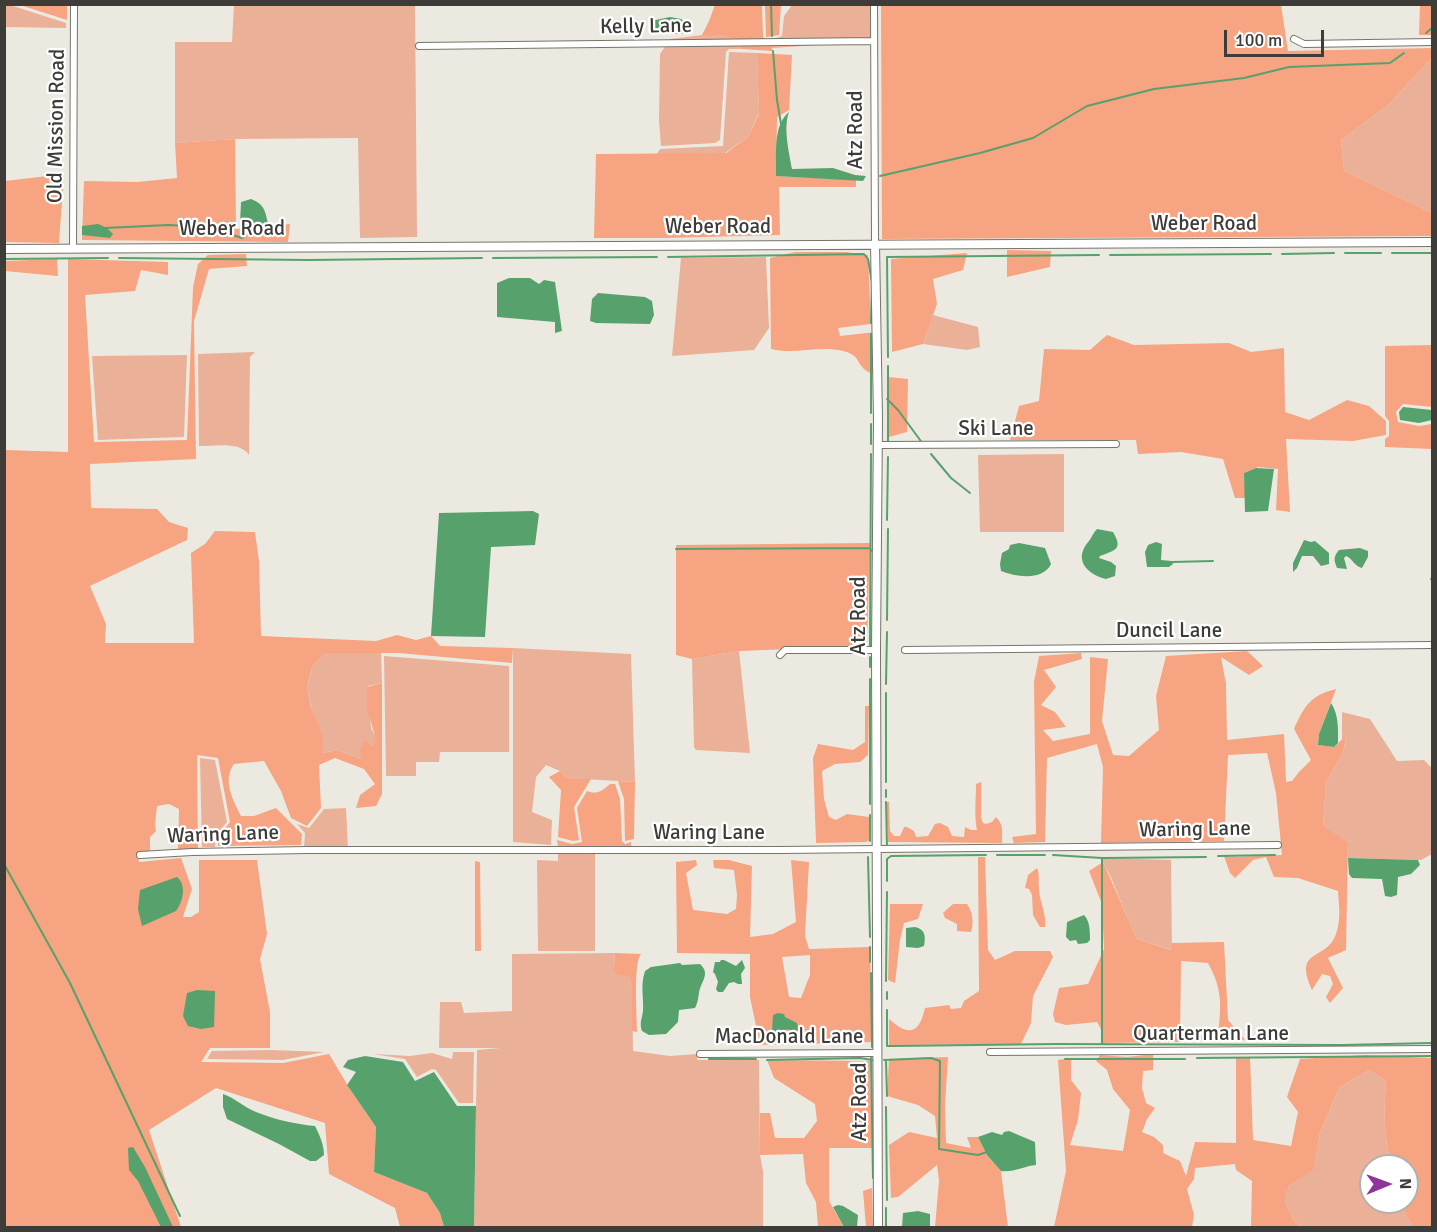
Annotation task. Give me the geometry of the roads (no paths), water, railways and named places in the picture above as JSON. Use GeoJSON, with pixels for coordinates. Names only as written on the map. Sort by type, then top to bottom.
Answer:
{"type":"FeatureCollection","features":[{"type":"Feature","properties":{"kind":"street","name":"Old Mission Road"},"geometry":{"type":"LineString","coordinates":[[73,248],[74,4]]}},
{"type":"Feature","properties":{"kind":"street","name":"Atz Road"},"geometry":{"type":"LineString","coordinates":[[874,4],[874,244],[878,446],[876,650],[878,1227]]}},
{"type":"Feature","properties":{"kind":"street"},"geometry":{"type":"LineString","coordinates":[[1294,39],[1304,44],[1432,42]]}},
{"type":"Feature","properties":{"kind":"street","name":"Kelly Lane"},"geometry":{"type":"LineString","coordinates":[[419,46],[874,41]]}},
{"type":"Feature","properties":{"kind":"street","name":"Weber Road"},"geometry":{"type":"LineString","coordinates":[[4,249],[1432,242]]}},
{"type":"Feature","properties":{"kind":"street","name":"Ski Lane"},"geometry":{"type":"LineString","coordinates":[[878,446],[1116,444]]}},
{"type":"Feature","properties":{"kind":"street","name":"Duncil Lane"},"geometry":{"type":"LineString","coordinates":[[905,650],[1432,645]]}},
{"type":"Feature","properties":{"kind":"street"},"geometry":{"type":"LineString","coordinates":[[780,655],[785,650],[876,650]]}},
{"type":"Feature","properties":{"kind":"street","name":"Waring Lane"},"geometry":{"type":"LineString","coordinates":[[140,855],[307,849],[877,849],[1278,845]]}},
{"type":"Feature","properties":{"kind":"street","name":"Quarterman Lane"},"geometry":{"type":"LineString","coordinates":[[990,1052],[1432,1049]]}},
{"type":"Feature","properties":{"kind":"street","name":"MacDonald Lane"},"geometry":{"type":"LineString","coordinates":[[700,1054],[878,1053]]}},
{"type":"Feature","properties":{"kind":"waterway"},"geometry":{"type":"LineString","coordinates":[[771,4],[772,36]]}},
{"type":"Feature","properties":{"kind":"waterway"},"geometry":{"type":"LineString","coordinates":[[1426,33],[1432,28]]}},
{"type":"Feature","properties":{"kind":"waterway"},"geometry":{"type":"LineString","coordinates":[[773,51],[781,124]]}},
{"type":"Feature","properties":{"kind":"waterway"},"geometry":{"type":"LineString","coordinates":[[880,176],[1033,138],[1087,106],[1154,89],[1244,78],[1289,67],[1390,63],[1404,53]]}},
{"type":"Feature","properties":{"kind":"waterway"},"geometry":{"type":"LineString","coordinates":[[105,228],[168,225],[209,227],[242,238],[248,233]]}},
{"type":"Feature","properties":{"kind":"waterway"},"geometry":{"type":"LineString","coordinates":[[1282,254],[1334,253]]}},
{"type":"Feature","properties":{"kind":"waterway"},"geometry":{"type":"LineString","coordinates":[[1345,253],[1381,253]]}},
{"type":"Feature","properties":{"kind":"waterway"},"geometry":{"type":"LineString","coordinates":[[1392,253],[1432,253]]}},
{"type":"Feature","properties":{"kind":"waterway"},"geometry":{"type":"LineString","coordinates":[[668,257],[864,254],[868,259],[872,282]]}},
{"type":"Feature","properties":{"kind":"waterway"},"geometry":{"type":"LineString","coordinates":[[1110,255],[1271,254]]}},
{"type":"Feature","properties":{"kind":"waterway"},"geometry":{"type":"LineString","coordinates":[[888,357],[887,257],[1099,255]]}},
{"type":"Feature","properties":{"kind":"waterway"},"geometry":{"type":"LineString","coordinates":[[493,258],[657,257]]}},
{"type":"Feature","properties":{"kind":"waterway"},"geometry":{"type":"LineString","coordinates":[[4,259],[108,258]]}},
{"type":"Feature","properties":{"kind":"waterway"},"geometry":{"type":"LineString","coordinates":[[119,258],[309,260],[482,258]]}},
{"type":"Feature","properties":{"kind":"waterway"},"geometry":{"type":"LineString","coordinates":[[871,323],[872,288]]}},
{"type":"Feature","properties":{"kind":"waterway"},"geometry":{"type":"LineString","coordinates":[[871,334],[871,413]]}},
{"type":"Feature","properties":{"kind":"waterway"},"geometry":{"type":"LineString","coordinates":[[888,366],[888,444]]}},
{"type":"Feature","properties":{"kind":"waterway"},"geometry":{"type":"LineString","coordinates":[[887,399],[923,444]]}},
{"type":"Feature","properties":{"kind":"waterway"},"geometry":{"type":"LineString","coordinates":[[871,424],[871,444]]}},
{"type":"Feature","properties":{"kind":"waterway"},"geometry":{"type":"LineString","coordinates":[[870,647],[871,454]]}},
{"type":"Feature","properties":{"kind":"waterway"},"geometry":{"type":"LineString","coordinates":[[931,454],[951,478],[970,493]]}},
{"type":"Feature","properties":{"kind":"waterway"},"geometry":{"type":"LineString","coordinates":[[887,520],[888,457]]}},
{"type":"Feature","properties":{"kind":"waterway"},"geometry":{"type":"LineString","coordinates":[[887,620],[888,529]]}},
{"type":"Feature","properties":{"kind":"waterway"},"geometry":{"type":"LineString","coordinates":[[676,549],[870,548],[872,551]]}},
{"type":"Feature","properties":{"kind":"waterway"},"geometry":{"type":"LineString","coordinates":[[1172,562],[1213,561]]}},
{"type":"Feature","properties":{"kind":"waterway"},"geometry":{"type":"LineString","coordinates":[[886,684],[887,632]]}},
{"type":"Feature","properties":{"kind":"waterway"},"geometry":{"type":"LineString","coordinates":[[870,657],[870,667]]}},
{"type":"Feature","properties":{"kind":"waterway"},"geometry":{"type":"LineString","coordinates":[[870,679],[870,804]]}},
{"type":"Feature","properties":{"kind":"waterway"},"geometry":{"type":"LineString","coordinates":[[886,693],[886,782]]}},
{"type":"Feature","properties":{"kind":"waterway"},"geometry":{"type":"LineString","coordinates":[[886,790],[886,797]]}},
{"type":"Feature","properties":{"kind":"waterway"},"geometry":{"type":"LineString","coordinates":[[886,805],[886,802],[887,846]]}},
{"type":"Feature","properties":{"kind":"waterway"},"geometry":{"type":"LineString","coordinates":[[870,815],[870,841]]}},
{"type":"Feature","properties":{"kind":"waterway"},"geometry":{"type":"LineString","coordinates":[[887,881],[887,859],[891,856],[986,855]]}},
{"type":"Feature","properties":{"kind":"waterway"},"geometry":{"type":"LineString","coordinates":[[997,855],[1045,855]]}},
{"type":"Feature","properties":{"kind":"waterway"},"geometry":{"type":"LineString","coordinates":[[1053,855],[1102,858],[1206,857]]}},
{"type":"Feature","properties":{"kind":"waterway"},"geometry":{"type":"LineString","coordinates":[[1218,856],[1275,855]]}},
{"type":"Feature","properties":{"kind":"waterway"},"geometry":{"type":"LineString","coordinates":[[868,857],[870,937]]}},
{"type":"Feature","properties":{"kind":"waterway"},"geometry":{"type":"LineString","coordinates":[[1102,858],[1102,1044]]}},
{"type":"Feature","properties":{"kind":"waterway"},"geometry":{"type":"LineString","coordinates":[[4,864],[70,983],[180,1216]]}},
{"type":"Feature","properties":{"kind":"waterway"},"geometry":{"type":"LineString","coordinates":[[886,981],[887,892]]}},
{"type":"Feature","properties":{"kind":"waterway"},"geometry":{"type":"LineString","coordinates":[[870,947],[870,962]]}},
{"type":"Feature","properties":{"kind":"waterway"},"geometry":{"type":"LineString","coordinates":[[871,973],[872,1047]]}},
{"type":"Feature","properties":{"kind":"waterway"},"geometry":{"type":"LineString","coordinates":[[887,992],[887,999]]}},
{"type":"Feature","properties":{"kind":"waterway"},"geometry":{"type":"LineString","coordinates":[[887,1010],[887,1046],[1432,1043]]}},
{"type":"Feature","properties":{"kind":"waterway"},"geometry":{"type":"LineString","coordinates":[[1197,1058],[1432,1056]]}},
{"type":"Feature","properties":{"kind":"waterway"},"geometry":{"type":"LineString","coordinates":[[767,1060],[860,1058],[872,1060]]}},
{"type":"Feature","properties":{"kind":"waterway"},"geometry":{"type":"LineString","coordinates":[[871,1058],[873,1178]]}},
{"type":"Feature","properties":{"kind":"waterway"},"geometry":{"type":"LineString","coordinates":[[884,1060],[931,1058],[940,1061],[939,1149],[978,1155],[987,1152]]}},
{"type":"Feature","properties":{"kind":"waterway"},"geometry":{"type":"LineString","coordinates":[[709,1059],[756,1059]]}},
{"type":"Feature","properties":{"kind":"waterway"},"geometry":{"type":"LineString","coordinates":[[1065,1059],[1185,1059]]}},
{"type":"Feature","properties":{"kind":"waterway"},"geometry":{"type":"LineString","coordinates":[[886,1060],[887,1096]]}},
{"type":"Feature","properties":{"kind":"waterway"},"geometry":{"type":"LineString","coordinates":[[886,1107],[887,1200]]}},
{"type":"Feature","properties":{"kind":"waterway"},"geometry":{"type":"LineString","coordinates":[[874,1187],[874,1223]]}},
{"type":"Feature","properties":{"kind":"waterway"},"geometry":{"type":"LineString","coordinates":[[886,1208],[886,1228]]}}]}
